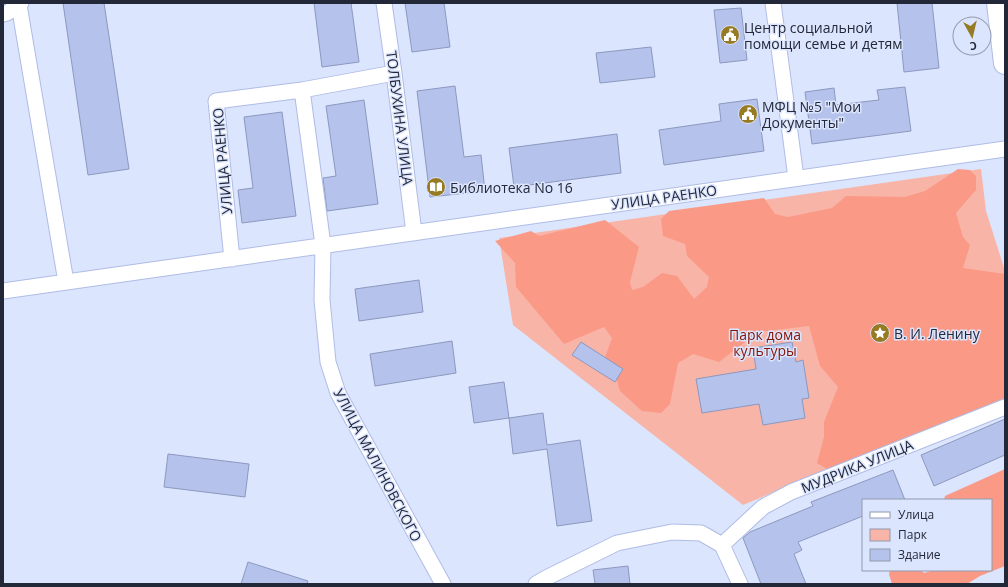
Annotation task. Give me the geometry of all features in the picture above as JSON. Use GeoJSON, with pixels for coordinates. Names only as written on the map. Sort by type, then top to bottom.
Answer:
{"type":"FeatureCollection","features":[{"type":"Feature","properties":{"kind":"main road"},"geometry":{"type":"LineString","coordinates":[[998,3],[1005,63]]}},
{"type":"Feature","properties":{"kind":"street","name":"ТОЛБУХИНА УЛИЦА"},"geometry":{"type":"LineString","coordinates":[[384,3],[414,233]]}},
{"type":"Feature","properties":{"kind":"street"},"geometry":{"type":"LineString","coordinates":[[773,3],[796,178]]}},
{"type":"Feature","properties":{"kind":"street"},"geometry":{"type":"LineString","coordinates":[[3,14],[20,4],[66,282]]}},
{"type":"Feature","properties":{"kind":"street","name":"УЛИЦА РАЕНКО"},"geometry":{"type":"LineString","coordinates":[[232,259],[216,101],[302,90],[394,73]]}},
{"type":"Feature","properties":{"kind":"street"},"geometry":{"type":"LineString","coordinates":[[302,90],[323,245]]}},
{"type":"Feature","properties":{"kind":"street","name":"УЛИЦА РАЕНКО"},"geometry":{"type":"LineString","coordinates":[[3,291],[1005,149]]}},
{"type":"Feature","properties":{"kind":"street","name":"УЛИЦА МАЛИНОВСКОГО"},"geometry":{"type":"LineString","coordinates":[[323,245],[323,308],[328,362],[338,393],[443,584]]}},
{"type":"Feature","properties":{"kind":"street","name":"МУДРИКА УЛИЦА"},"geometry":{"type":"LineString","coordinates":[[722,545],[763,506],[791,492],[1005,407]]}},
{"type":"Feature","properties":{"kind":"street"},"geometry":{"type":"LineString","coordinates":[[536,584],[617,543],[672,532],[701,533],[722,545],[740,584]]}},
{"type":"Feature","properties":{"kind":"green space","name":"Парк дома культуры"},"geometry":{"type":"Polygon","coordinates":[[[981,169],[986,211],[1005,271],[1005,395],[743,505],[513,325],[499,238],[981,169]]]}},
{"type":"Feature","properties":{"kind":"shaded area","name":"Парк дома культуры"},"geometry":{"type":"Polygon","coordinates":[[[958,169],[970,170],[976,176],[976,190],[956,213],[963,237],[970,245],[963,268],[1005,274],[1005,402],[842,478],[817,463],[824,437],[824,422],[838,387],[820,366],[809,326],[758,332],[719,362],[693,354],[678,363],[670,404],[661,413],[642,411],[620,391],[616,377],[603,363],[612,338],[604,327],[564,344],[516,287],[515,263],[495,241],[531,231],[539,236],[605,220],[639,247],[630,282],[632,290],[643,287],[662,273],[677,276],[694,299],[707,287],[709,277],[687,256],[685,244],[663,236],[661,219],[669,211],[764,198],[775,214],[788,217],[832,208],[846,196],[905,197],[925,191],[958,169]]]}},
{"type":"Feature","properties":{"kind":"shaded area"},"geometry":{"type":"Polygon","coordinates":[[[1005,469],[1005,566],[980,576],[967,584],[892,584],[889,574],[890,571],[922,571],[924,573],[931,571],[992,571],[992,499],[944,499],[945,496],[1005,469]]]}},
{"type":"Feature","properties":{"kind":"building"},"geometry":{"type":"Polygon","coordinates":[[[63,3],[104,3],[129,169],[88,175],[63,3]]]}},
{"type":"Feature","properties":{"kind":"building"},"geometry":{"type":"Polygon","coordinates":[[[314,3],[351,3],[359,62],[322,67],[314,3]]]}},
{"type":"Feature","properties":{"kind":"building"},"geometry":{"type":"Polygon","coordinates":[[[405,3],[444,3],[450,47],[412,52],[405,3]]]}},
{"type":"Feature","properties":{"kind":"building"},"geometry":{"type":"Polygon","coordinates":[[[897,3],[932,3],[939,68],[904,72],[897,3]]]}},
{"type":"Feature","properties":{"kind":"building"},"geometry":{"type":"Polygon","coordinates":[[[741,8],[747,60],[720,63],[714,10],[741,8]]]}},
{"type":"Feature","properties":{"kind":"building"},"geometry":{"type":"Polygon","coordinates":[[[651,47],[655,77],[600,83],[596,53],[651,47]]]}},
{"type":"Feature","properties":{"kind":"building"},"geometry":{"type":"Polygon","coordinates":[[[455,86],[464,157],[481,155],[485,191],[430,197],[417,91],[455,86]]]}},
{"type":"Feature","properties":{"kind":"building"},"geometry":{"type":"Polygon","coordinates":[[[905,87],[911,131],[812,144],[805,92],[834,88],[836,105],[879,100],[877,90],[905,87]]]}},
{"type":"Feature","properties":{"kind":"building"},"geometry":{"type":"Polygon","coordinates":[[[757,99],[764,151],[664,165],[659,130],[721,121],[719,104],[757,99]]]}},
{"type":"Feature","properties":{"kind":"building"},"geometry":{"type":"Polygon","coordinates":[[[364,100],[378,204],[327,211],[323,178],[336,176],[326,106],[364,100]]]}},
{"type":"Feature","properties":{"kind":"building"},"geometry":{"type":"Polygon","coordinates":[[[282,112],[296,216],[242,223],[238,190],[253,188],[244,117],[282,112]]]}},
{"type":"Feature","properties":{"kind":"building"},"geometry":{"type":"Polygon","coordinates":[[[617,134],[621,173],[514,187],[509,148],[617,134]]]}},
{"type":"Feature","properties":{"kind":"building"},"geometry":{"type":"Polygon","coordinates":[[[419,280],[423,312],[359,321],[355,289],[419,280]]]}},
{"type":"Feature","properties":{"kind":"building"},"geometry":{"type":"Polygon","coordinates":[[[452,341],[456,373],[375,386],[370,354],[452,341]]]}},
{"type":"Feature","properties":{"kind":"building"},"geometry":{"type":"Polygon","coordinates":[[[581,342],[623,369],[615,382],[572,355],[581,342]]]}},
{"type":"Feature","properties":{"kind":"building"},"geometry":{"type":"Polygon","coordinates":[[[792,342],[796,362],[803,360],[809,398],[802,399],[805,418],[763,425],[759,404],[702,413],[696,379],[756,369],[753,348],[792,342]]]}},
{"type":"Feature","properties":{"kind":"building"},"geometry":{"type":"Polygon","coordinates":[[[504,382],[509,418],[474,423],[469,387],[504,382]]]}},
{"type":"Feature","properties":{"kind":"building"},"geometry":{"type":"Polygon","coordinates":[[[543,413],[547,445],[580,440],[592,521],[557,526],[547,449],[513,454],[509,418],[543,413]]]}},
{"type":"Feature","properties":{"kind":"building"},"geometry":{"type":"Polygon","coordinates":[[[1005,419],[1005,455],[934,486],[921,455],[1005,419]]]}},
{"type":"Feature","properties":{"kind":"building"},"geometry":{"type":"Polygon","coordinates":[[[168,454],[249,464],[245,497],[164,487],[168,454]]]}},
{"type":"Feature","properties":{"kind":"building"},"geometry":{"type":"Polygon","coordinates":[[[893,470],[905,499],[862,499],[862,516],[798,542],[802,550],[794,554],[806,584],[761,584],[743,538],[750,532],[813,506],[811,502],[893,470]]]}},
{"type":"Feature","properties":{"kind":"building"},"geometry":{"type":"Polygon","coordinates":[[[248,562],[308,581],[307,584],[241,584],[248,562]]]}},
{"type":"Feature","properties":{"kind":"building"},"geometry":{"type":"Polygon","coordinates":[[[628,566],[630,584],[595,584],[593,570],[628,566]]]}},
{"type":"Feature","properties":{"kind":"place","name":"Центр социальной помощи семье и детям"},"geometry":{"type":"Point","coordinates":[730,35]}},
{"type":"Feature","properties":{"kind":"place","name":"МФЦ №5 \"Мои Документы\""},"geometry":{"type":"Point","coordinates":[748,114]}},
{"type":"Feature","properties":{"kind":"place","name":"Библиотека No 16"},"geometry":{"type":"Point","coordinates":[436,187]}},
{"type":"Feature","properties":{"kind":"place","name":"В. И. Ленину"},"geometry":{"type":"Point","coordinates":[880,333]}}]}
